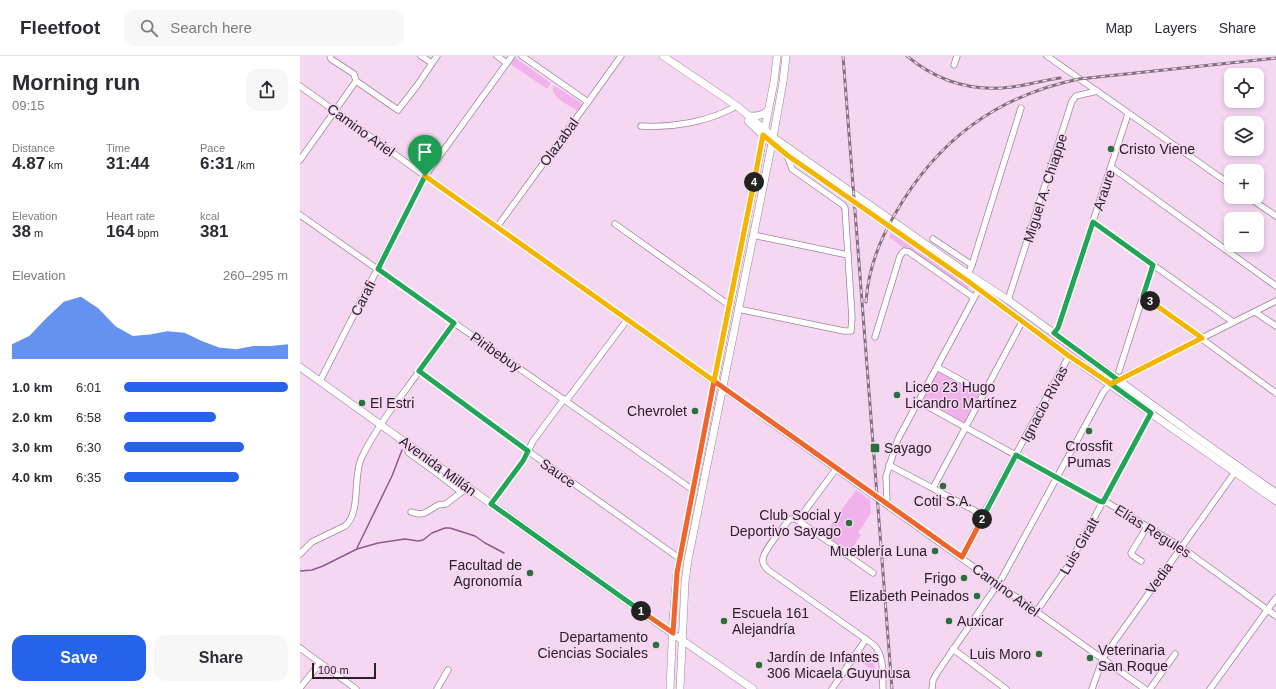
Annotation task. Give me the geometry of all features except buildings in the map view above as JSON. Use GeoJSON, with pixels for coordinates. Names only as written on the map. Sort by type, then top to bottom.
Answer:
{"type":"FeatureCollection","features":[{"type":"Feature","properties":{"kind":"main road"},"geometry":{"type":"LineString","coordinates":[[663,56],[734,108],[763,132],[787,155],[967,277]]}},
{"type":"Feature","properties":{"kind":"main road"},"geometry":{"type":"LineString","coordinates":[[670,689],[676,581],[679,558],[774,82],[777,56]]}},
{"type":"Feature","properties":{"kind":"main road"},"geometry":{"type":"LineString","coordinates":[[680,689],[688,560],[772,140],[783,82],[786,56]]}},
{"type":"Feature","properties":{"kind":"main road"},"geometry":{"type":"LineString","coordinates":[[708,88],[714,90],[749,116],[763,132]]}},
{"type":"Feature","properties":{"kind":"main road"},"geometry":{"type":"LineString","coordinates":[[749,116],[759,115],[767,111]]}},
{"type":"Feature","properties":{"kind":"main road"},"geometry":{"type":"LineString","coordinates":[[772,140],[980,286],[1022,322],[1069,356],[1276,501]]}},
{"type":"Feature","properties":{"kind":"main road"},"geometry":{"type":"LineString","coordinates":[[980,286],[1008,300],[1276,493]]}},
{"type":"Feature","properties":{"kind":"main road","name":"Avenida Millán"},"geometry":{"type":"LineString","coordinates":[[300,367],[753,689]]}},
{"type":"Feature","properties":{"kind":"street"},"geometry":{"type":"LineString","coordinates":[[330,56],[331,59],[354,74],[356,81],[398,110],[437,56]]}},
{"type":"Feature","properties":{"kind":"street"},"geometry":{"type":"LineString","coordinates":[[421,56],[432,63]]}},
{"type":"Feature","properties":{"kind":"street"},"geometry":{"type":"LineString","coordinates":[[497,56],[507,63]]}},
{"type":"Feature","properties":{"kind":"street","name":"Carafi"},"geometry":{"type":"LineString","coordinates":[[320,381],[425,176],[512,56]]}},
{"type":"Feature","properties":{"kind":"street"},"geometry":{"type":"LineString","coordinates":[[522,56],[588,102]]}},
{"type":"Feature","properties":{"kind":"street","name":"Olazabal"},"geometry":{"type":"LineString","coordinates":[[497,227],[621,56]]}},
{"type":"Feature","properties":{"kind":"street"},"geometry":{"type":"LineString","coordinates":[[954,65],[957,56]]}},
{"type":"Feature","properties":{"kind":"street"},"geometry":{"type":"LineString","coordinates":[[1047,56],[1224,180]]}},
{"type":"Feature","properties":{"kind":"street"},"geometry":{"type":"LineString","coordinates":[[300,160],[356,81]]}},
{"type":"Feature","properties":{"kind":"street","name":"Camino Ariel"},"geometry":{"type":"LineString","coordinates":[[300,86],[1145,689]]}},
{"type":"Feature","properties":{"kind":"street","name":"Miguel A. Chiappe"},"geometry":{"type":"LineString","coordinates":[[1008,300],[1072,101],[1076,96],[1097,91]]}},
{"type":"Feature","properties":{"kind":"street"},"geometry":{"type":"LineString","coordinates":[[641,126],[677,125],[704,119],[734,108]]}},
{"type":"Feature","properties":{"kind":"street"},"geometry":{"type":"LineString","coordinates":[[967,277],[1021,108]]}},
{"type":"Feature","properties":{"kind":"street","name":"Araure"},"geometry":{"type":"LineString","coordinates":[[1054,333],[1058,328],[1128,114]]}},
{"type":"Feature","properties":{"kind":"street"},"geometry":{"type":"LineString","coordinates":[[738,309],[844,332],[851,331],[852,318],[845,211],[842,205],[836,200],[792,169],[787,155]]}},
{"type":"Feature","properties":{"kind":"street"},"geometry":{"type":"LineString","coordinates":[[1111,167],[1276,286]]}},
{"type":"Feature","properties":{"kind":"street"},"geometry":{"type":"LineString","coordinates":[[1258,204],[1276,216]]}},
{"type":"Feature","properties":{"kind":"street","name":"Piribebuy"},"geometry":{"type":"LineString","coordinates":[[300,215],[693,490]]}},
{"type":"Feature","properties":{"kind":"street"},"geometry":{"type":"LineString","coordinates":[[1093,222],[1233,322]]}},
{"type":"Feature","properties":{"kind":"street"},"geometry":{"type":"LineString","coordinates":[[615,224],[729,305]]}},
{"type":"Feature","properties":{"kind":"street"},"geometry":{"type":"LineString","coordinates":[[753,235],[848,255]]}},
{"type":"Feature","properties":{"kind":"street"},"geometry":{"type":"LineString","coordinates":[[934,239],[972,265]]}},
{"type":"Feature","properties":{"kind":"street"},"geometry":{"type":"LineString","coordinates":[[875,337],[902,253],[904,251],[909,252],[973,297]]}},
{"type":"Feature","properties":{"kind":"street"},"geometry":{"type":"LineString","coordinates":[[1119,371],[1153,265]]}},
{"type":"Feature","properties":{"kind":"street"},"geometry":{"type":"LineString","coordinates":[[887,505],[886,476],[898,439],[980,286]]}},
{"type":"Feature","properties":{"kind":"street"},"geometry":{"type":"LineString","coordinates":[[1143,296],[1276,393]]}},
{"type":"Feature","properties":{"kind":"street"},"geometry":{"type":"LineString","coordinates":[[932,689],[935,676],[998,585],[1104,391],[1118,380],[1276,302]]}},
{"type":"Feature","properties":{"kind":"street"},"geometry":{"type":"LineString","coordinates":[[1255,312],[1276,326]]}},
{"type":"Feature","properties":{"kind":"street"},"geometry":{"type":"LineString","coordinates":[[491,504],[523,461],[533,441],[627,320]]}},
{"type":"Feature","properties":{"kind":"street"},"geometry":{"type":"LineString","coordinates":[[933,488],[1022,322]]}},
{"type":"Feature","properties":{"kind":"street"},"geometry":{"type":"LineString","coordinates":[[300,554],[312,542],[345,526],[349,522],[354,507],[359,463],[364,451],[380,424],[454,323]]}},
{"type":"Feature","properties":{"kind":"street","name":"Ignacio Rivas"},"geometry":{"type":"LineString","coordinates":[[962,557],[1069,356]]}},
{"type":"Feature","properties":{"kind":"street"},"geometry":{"type":"LineString","coordinates":[[937,367],[984,393]]}},
{"type":"Feature","properties":{"kind":"street","name":"Sauce"},"geometry":{"type":"LineString","coordinates":[[419,371],[528,451],[679,558]]}},
{"type":"Feature","properties":{"kind":"street","name":"Elías Regules"},"geometry":{"type":"LineString","coordinates":[[918,401],[1056,478],[1099,501],[1108,503],[1181,547],[1276,616]]}},
{"type":"Feature","properties":{"kind":"street","name":"Luis Giralt"},"geometry":{"type":"LineString","coordinates":[[1036,612],[1068,566],[1151,413]]}},
{"type":"Feature","properties":{"kind":"street"},"geometry":{"type":"LineString","coordinates":[[411,446],[408,451],[409,453],[461,492]]}},
{"type":"Feature","properties":{"kind":"street"},"geometry":{"type":"LineString","coordinates":[[889,465],[983,515]]}},
{"type":"Feature","properties":{"kind":"street"},"geometry":{"type":"LineString","coordinates":[[798,520],[836,468]]}},
{"type":"Feature","properties":{"kind":"street","name":"Vedia"},"geometry":{"type":"LineString","coordinates":[[1092,689],[1103,658],[1234,472]]}},
{"type":"Feature","properties":{"kind":"street"},"geometry":{"type":"LineString","coordinates":[[411,512],[419,514],[425,513],[438,505],[446,504],[468,487]]}},
{"type":"Feature","properties":{"kind":"street"},"geometry":{"type":"LineString","coordinates":[[873,573],[798,520],[791,519],[783,527],[764,554],[763,561],[764,566],[768,570],[874,645],[880,654],[882,661],[883,689]]}},
{"type":"Feature","properties":{"kind":"street"},"geometry":{"type":"LineString","coordinates":[[1141,561],[1130,553],[1147,527]]}},
{"type":"Feature","properties":{"kind":"street"},"geometry":{"type":"LineString","coordinates":[[1210,689],[1276,598]]}},
{"type":"Feature","properties":{"kind":"street"},"geometry":{"type":"LineString","coordinates":[[832,689],[866,639]]}},
{"type":"Feature","properties":{"kind":"street"},"geometry":{"type":"LineString","coordinates":[[300,648],[356,689]]}},
{"type":"Feature","properties":{"kind":"street"},"geometry":{"type":"LineString","coordinates":[[953,649],[1006,689]]}},
{"type":"Feature","properties":{"kind":"street"},"geometry":{"type":"LineString","coordinates":[[1150,689],[1175,654]]}},
{"type":"Feature","properties":{"kind":"street"},"geometry":{"type":"LineString","coordinates":[[300,688],[320,663]]}},
{"type":"Feature","properties":{"kind":"street"},"geometry":{"type":"LineString","coordinates":[[437,689],[448,670]]}},
{"type":"Feature","properties":{"kind":"shaded area"},"geometry":{"type":"Polygon","coordinates":[[[514,57],[551,83],[547,89],[509,63],[514,57]]]}},
{"type":"Feature","properties":{"kind":"shaded area"},"geometry":{"type":"Polygon","coordinates":[[[553,86],[581,103],[582,105],[579,111],[566,104],[558,97],[553,90],[553,86]]]}},
{"type":"Feature","properties":{"kind":"shaded area"},"geometry":{"type":"Polygon","coordinates":[[[891,233],[969,287],[967,290],[889,237],[891,233]]]}},
{"type":"Feature","properties":{"kind":"shaded area"},"geometry":{"type":"Polygon","coordinates":[[[994,297],[1006,303],[1107,375],[1076,357],[994,297]]]}},
{"type":"Feature","properties":{"kind":"shaded area"},"geometry":{"type":"Polygon","coordinates":[[[939,372],[978,393],[978,397],[965,422],[961,422],[924,401],[923,398],[936,373],[939,372]]]}},
{"type":"Feature","properties":{"kind":"shaded area","name":"Club Social y Deportivo Sayago"},"geometry":{"type":"Polygon","coordinates":[[[856,490],[870,500],[871,513],[858,533],[861,535],[849,553],[824,535],[856,490]]]}},
{"type":"Feature","properties":{"kind":"shaded area"},"geometry":{"type":"Polygon","coordinates":[[[862,652],[874,657],[875,672],[857,659],[862,652]]]}},
{"type":"Feature","properties":{"kind":"waterway"},"geometry":{"type":"LineString","coordinates":[[357,548],[392,476],[402,450]]}},
{"type":"Feature","properties":{"kind":"waterway"},"geometry":{"type":"LineString","coordinates":[[300,571],[312,570],[357,549],[378,543],[405,539],[418,541],[423,540],[432,533],[445,528],[450,528],[475,536],[504,553]]}},
{"type":"Feature","properties":{"kind":"railway"},"geometry":{"type":"LineString","coordinates":[[843,56],[892,689]]}},
{"type":"Feature","properties":{"kind":"railway"},"geometry":{"type":"LineString","coordinates":[[907,56],[931,73],[943,79],[969,86],[983,88],[1012,87],[1060,78]]}},
{"type":"Feature","properties":{"kind":"railway"},"geometry":{"type":"LineString","coordinates":[[866,302],[869,279],[879,246],[889,224],[912,188],[930,164],[950,143],[972,125],[996,110],[1022,97],[1049,87],[1079,79],[1276,58]]}},
{"type":"Feature","properties":{"kind":"place","name":"Cristo Viene"},"geometry":{"type":"Point","coordinates":[1111,149]}},
{"type":"Feature","properties":{"kind":"place","name":"Liceo 23 Hugo Licandro Martínez"},"geometry":{"type":"Point","coordinates":[897,395]}},
{"type":"Feature","properties":{"kind":"place","name":"El Estri"},"geometry":{"type":"Point","coordinates":[362,403]}},
{"type":"Feature","properties":{"kind":"place","name":"Chevrolet"},"geometry":{"type":"Point","coordinates":[695,411]}},
{"type":"Feature","properties":{"kind":"place","name":"Crossfit Pumas"},"geometry":{"type":"Point","coordinates":[1089,431]}},
{"type":"Feature","properties":{"kind":"place","name":"Sayago"},"geometry":{"type":"Point","coordinates":[875,448]}},
{"type":"Feature","properties":{"kind":"place","name":"Cotil S.A."},"geometry":{"type":"Point","coordinates":[943,486]}},
{"type":"Feature","properties":{"kind":"place","name":"Club Social y Deportivo Sayago"},"geometry":{"type":"Point","coordinates":[849,523]}},
{"type":"Feature","properties":{"kind":"place","name":"Mueblería Luna"},"geometry":{"type":"Point","coordinates":[935,551]}},
{"type":"Feature","properties":{"kind":"place","name":"Facultad de Agronomía"},"geometry":{"type":"Point","coordinates":[530,573]}},
{"type":"Feature","properties":{"kind":"place","name":"Frigo"},"geometry":{"type":"Point","coordinates":[964,578]}},
{"type":"Feature","properties":{"kind":"place","name":"Elizabeth Peinados"},"geometry":{"type":"Point","coordinates":[977,596]}},
{"type":"Feature","properties":{"kind":"place","name":"Escuela 161 Alejandría"},"geometry":{"type":"Point","coordinates":[724,621]}},
{"type":"Feature","properties":{"kind":"place","name":"Auxicar"},"geometry":{"type":"Point","coordinates":[949,621]}},
{"type":"Feature","properties":{"kind":"place","name":"Departamento Ciencias Sociales"},"geometry":{"type":"Point","coordinates":[656,645]}},
{"type":"Feature","properties":{"kind":"place","name":"Luis Moro"},"geometry":{"type":"Point","coordinates":[1039,654]}},
{"type":"Feature","properties":{"kind":"place","name":"Veterinaria San Roque"},"geometry":{"type":"Point","coordinates":[1090,658]}},
{"type":"Feature","properties":{"kind":"place","name":"Jardín de Infantes 306 Micaela Guyunusa"},"geometry":{"type":"Point","coordinates":[759,665]}},
{"type":"Feature","properties":{"kind":"route"},"geometry":{"type":"LineString","coordinates":[[425,176],[378,269],[454,323],[419,371],[528,451],[523,461],[491,504],[673,633],[677,573],[714,381],[962,557],[1016,455],[1056,478],[1103,502],[1151,413],[1111,384],[1118,380],[1054,333],[1058,328],[1093,222],[1153,265],[1143,296],[1202,338],[1111,384],[1069,356],[965,279],[787,155],[763,135],[714,381],[425,176]]}}]}
